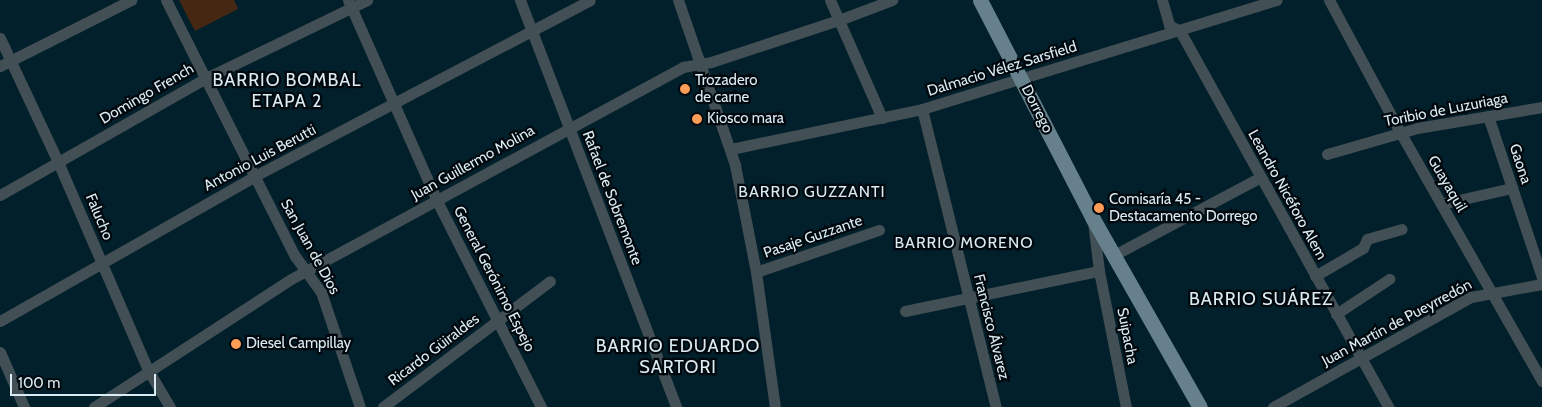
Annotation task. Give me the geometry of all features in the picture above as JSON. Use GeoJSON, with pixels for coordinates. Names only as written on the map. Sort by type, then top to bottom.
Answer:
{"type":"FeatureCollection","features":[{"type":"Feature","properties":{"kind":"main road","name":"Dorrego"},"geometry":{"type":"LineString","coordinates":[[980,0],[1093,219],[1200,407]]}},
{"type":"Feature","properties":{"kind":"street"},"geometry":{"type":"LineString","coordinates":[[0,66],[131,0]]}},
{"type":"Feature","properties":{"kind":"street","name":"San Juan de Dios"},"geometry":{"type":"LineString","coordinates":[[166,0],[295,256],[321,292],[360,407]]}},
{"type":"Feature","properties":{"kind":"street","name":"Domingo French"},"geometry":{"type":"LineString","coordinates":[[0,195],[206,78],[350,4],[366,0]]}},
{"type":"Feature","properties":{"kind":"street","name":"Rafael de Sobremonte"},"geometry":{"type":"LineString","coordinates":[[520,0],[676,407]]}},
{"type":"Feature","properties":{"kind":"street","name":"Antonio Luis Berutti"},"geometry":{"type":"LineString","coordinates":[[0,321],[255,176],[590,0]]}},
{"type":"Feature","properties":{"kind":"street"},"geometry":{"type":"LineString","coordinates":[[678,0],[698,63],[731,149],[756,272],[776,407]]}},
{"type":"Feature","properties":{"kind":"street"},"geometry":{"type":"LineString","coordinates":[[830,0],[882,118]]}},
{"type":"Feature","properties":{"kind":"street","name":"Juan Guillermo Molina"},"geometry":{"type":"LineString","coordinates":[[94,407],[148,370],[306,272],[683,66],[710,62],[840,20],[892,0]]}},
{"type":"Feature","properties":{"kind":"street","name":"Leandro Nicéforo Alem"},"geometry":{"type":"LineString","coordinates":[[1162,0],[1169,25],[1180,30],[1314,276],[1388,407]]}},
{"type":"Feature","properties":{"kind":"street","name":"Dalmacio Vélez Sarsfield"},"geometry":{"type":"LineString","coordinates":[[731,149],[922,110],[1277,0]]}},
{"type":"Feature","properties":{"kind":"street","name":"Guayaquil"},"geometry":{"type":"LineString","coordinates":[[1329,0],[1400,132],[1542,381]]}},
{"type":"Feature","properties":{"kind":"street","name":"General Gerónimo Espejo"},"geometry":{"type":"LineString","coordinates":[[350,4],[437,201],[541,407]]}},
{"type":"Feature","properties":{"kind":"street","name":"Falucho"},"geometry":{"type":"LineString","coordinates":[[0,38],[58,162],[148,370],[170,407]]}},
{"type":"Feature","properties":{"kind":"street","name":"Toribio de Luzuriaga"},"geometry":{"type":"LineString","coordinates":[[1327,154],[1400,132],[1542,107]]}},
{"type":"Feature","properties":{"kind":"street","name":"Francisco Álvarez"},"geometry":{"type":"LineString","coordinates":[[922,110],[996,407]]}},
{"type":"Feature","properties":{"kind":"street","name":"Gaona"},"geometry":{"type":"LineString","coordinates":[[1488,116],[1542,277]]}},
{"type":"Feature","properties":{"kind":"street"},"geometry":{"type":"LineString","coordinates":[[1114,255],[1261,177]]}},
{"type":"Feature","properties":{"kind":"street"},"geometry":{"type":"LineString","coordinates":[[1441,204],[1512,188]]}},
{"type":"Feature","properties":{"kind":"street","name":"Dorrego"},"geometry":{"type":"LineString","coordinates":[[1093,219],[1098,271]]}},
{"type":"Feature","properties":{"kind":"street"},"geometry":{"type":"LineString","coordinates":[[1314,276],[1363,248],[1367,239],[1402,229]]}},
{"type":"Feature","properties":{"kind":"street","name":"Pasaje Guzzante"},"geometry":{"type":"LineString","coordinates":[[756,272],[879,230]]}},
{"type":"Feature","properties":{"kind":"street"},"geometry":{"type":"LineString","coordinates":[[905,311],[1098,271]]}},
{"type":"Feature","properties":{"kind":"street","name":"Suipacha"},"geometry":{"type":"LineString","coordinates":[[1098,271],[1126,407]]}},
{"type":"Feature","properties":{"kind":"street"},"geometry":{"type":"LineString","coordinates":[[1336,314],[1389,278]]}},
{"type":"Feature","properties":{"kind":"street","name":"Ricardo Güiraldes"},"geometry":{"type":"LineString","coordinates":[[383,407],[550,281]]}},
{"type":"Feature","properties":{"kind":"street","name":"Juan Martín de Pueyrredón"},"geometry":{"type":"LineString","coordinates":[[1273,407],[1465,300],[1492,292],[1542,284]]}},
{"type":"Feature","properties":{"kind":"street"},"geometry":{"type":"LineString","coordinates":[[0,352],[24,407]]}},
{"type":"Feature","properties":{"kind":"shaded area"},"geometry":{"type":"Polygon","coordinates":[[[179,0],[234,0],[238,9],[195,31],[179,0]]]}},
{"type":"Feature","properties":{"kind":"place","name":"Trozadero de carne"},"geometry":{"type":"Point","coordinates":[685,89]}},
{"type":"Feature","properties":{"kind":"place","name":"Kiosco mara"},"geometry":{"type":"Point","coordinates":[697,119]}},
{"type":"Feature","properties":{"kind":"place","name":"Comisaría 45 - Destacamento Dorrego"},"geometry":{"type":"Point","coordinates":[1099,208]}},
{"type":"Feature","properties":{"kind":"place","name":"Diesel Campillay"},"geometry":{"type":"Point","coordinates":[236,344]}},
{"type":"Feature","properties":{"kind":"district","name":"BARRIO BOMBAL ETAPA 2"},"geometry":{"type":"Point","coordinates":[287,91]}},
{"type":"Feature","properties":{"kind":"district","name":"BARRIO GUZZANTI"},"geometry":{"type":"Point","coordinates":[812,192]}},
{"type":"Feature","properties":{"kind":"district","name":"BARRIO MORENO"},"geometry":{"type":"Point","coordinates":[964,243]}},
{"type":"Feature","properties":{"kind":"district","name":"BARRIO SUÁREZ"},"geometry":{"type":"Point","coordinates":[1261,299]}},
{"type":"Feature","properties":{"kind":"district","name":"BARRIO EDUARDO SARTORI"},"geometry":{"type":"Point","coordinates":[678,357]}}]}
